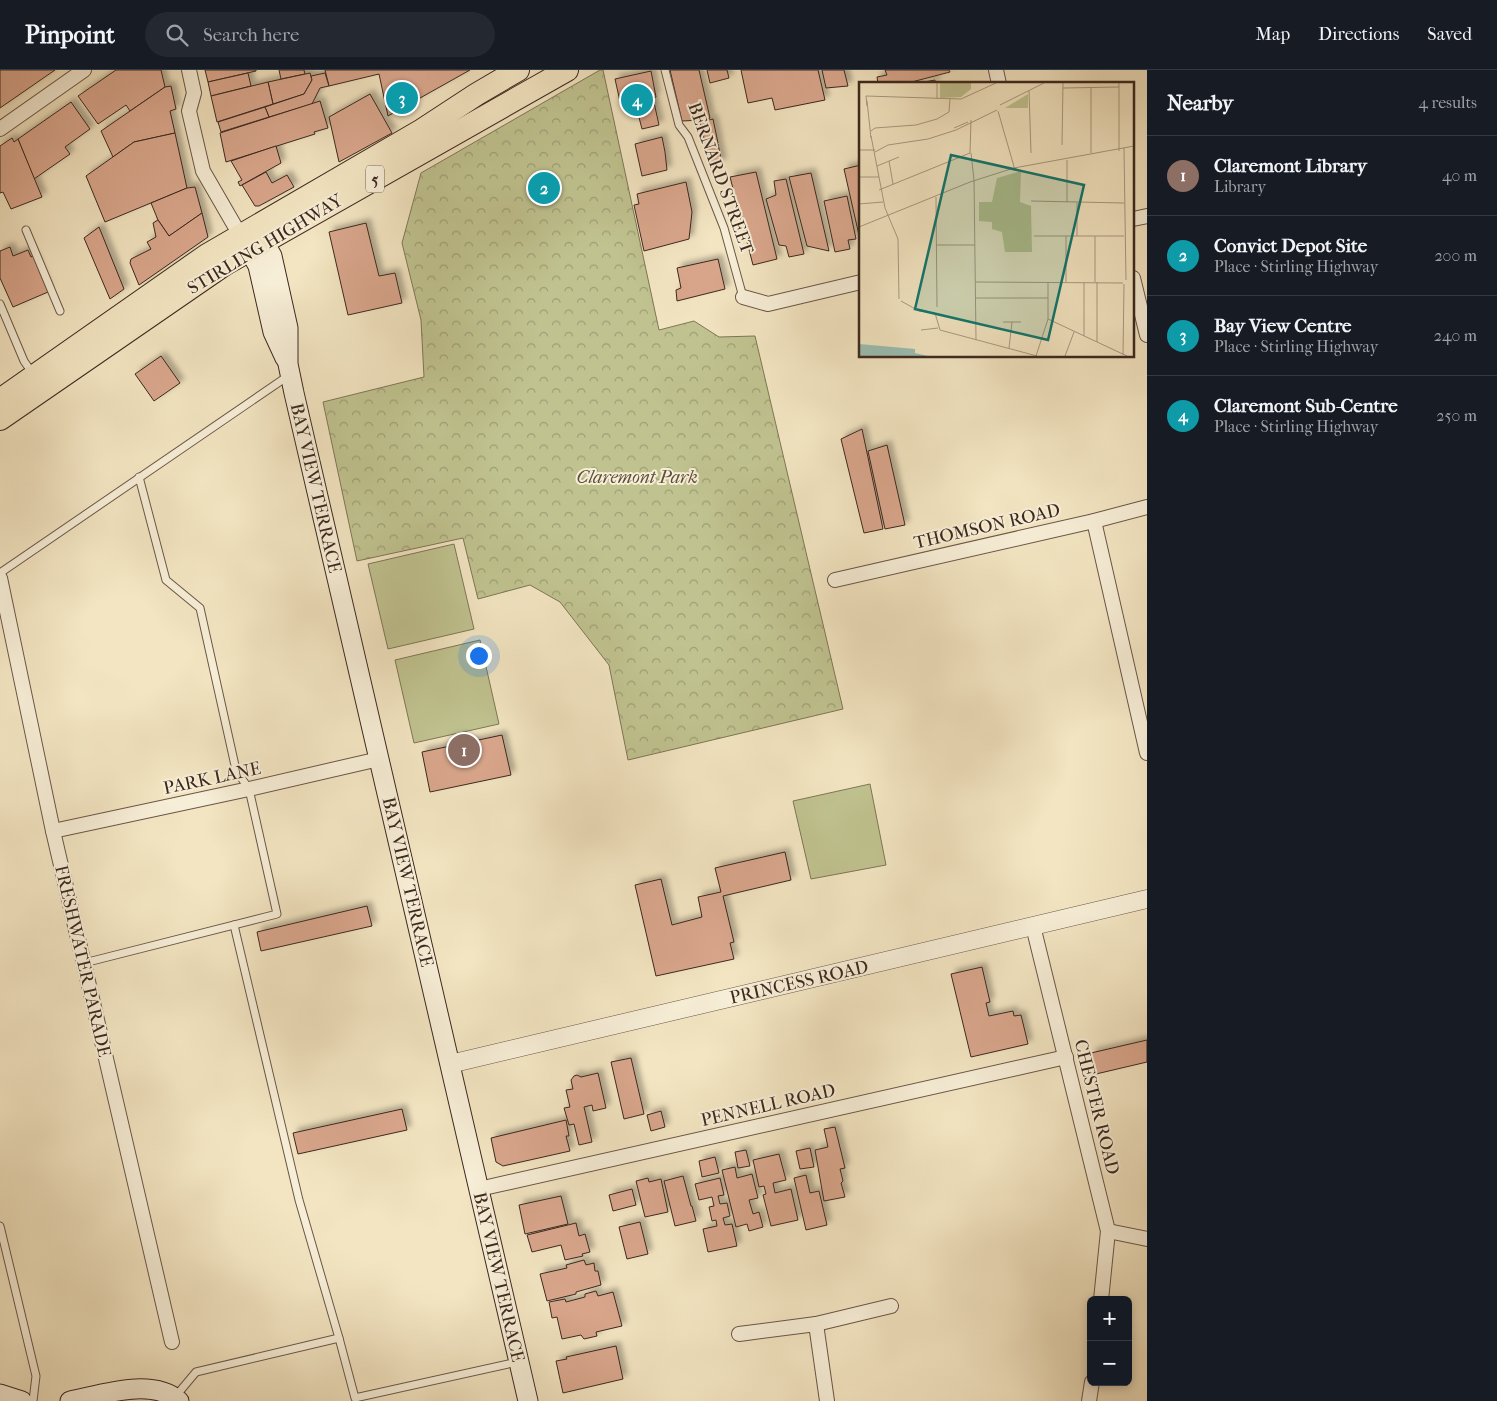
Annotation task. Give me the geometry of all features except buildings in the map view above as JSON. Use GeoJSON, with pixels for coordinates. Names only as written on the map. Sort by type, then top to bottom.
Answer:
{"type":"FeatureCollection","features":[{"type":"Feature","properties":{"kind":"highway"},"geometry":{"type":"LineString","coordinates":[[477,94],[492,70]]}},
{"type":"Feature","properties":{"kind":"highway","name":"STIRLING HIGHWAY"},"geometry":{"type":"LineString","coordinates":[[252,238],[477,94],[518,70]]}},
{"type":"Feature","properties":{"kind":"highway","name":"STIRLING HIGHWAY"},"geometry":{"type":"LineString","coordinates":[[0,419],[38,382],[207,255],[252,238],[556,73]]}},
{"type":"Feature","properties":{"kind":"highway","name":"STIRLING HIGHWAY"},"geometry":{"type":"LineString","coordinates":[[0,400],[38,382]]}},
{"type":"Feature","properties":{"kind":"main road","name":"BAY VIEW TERRACE"},"geometry":{"type":"LineString","coordinates":[[252,238],[273,332],[289,369],[528,1401]]}},
{"type":"Feature","properties":{"kind":"main road"},"geometry":{"type":"LineString","coordinates":[[70,1401],[140,1389],[160,1391],[177,1399]]}},
{"type":"Feature","properties":{"kind":"main road"},"geometry":{"type":"LineString","coordinates":[[0,1394],[22,1401]]}},
{"type":"Feature","properties":{"kind":"street"},"geometry":{"type":"LineString","coordinates":[[0,129],[84,70]]}},
{"type":"Feature","properties":{"kind":"street","name":"BAY VIEW TERRACE"},"geometry":{"type":"LineString","coordinates":[[189,70],[194,93],[189,111],[203,171],[252,238]]}},
{"type":"Feature","properties":{"kind":"street"},"geometry":{"type":"LineString","coordinates":[[1134,219],[1147,216]]}},
{"type":"Feature","properties":{"kind":"street","name":"BERNARD STREET"},"geometry":{"type":"LineString","coordinates":[[743,297],[768,304],[859,282]]}},
{"type":"Feature","properties":{"kind":"street"},"geometry":{"type":"LineString","coordinates":[[1134,282],[1147,335]]}},
{"type":"Feature","properties":{"kind":"street","name":"THOMSON ROAD"},"geometry":{"type":"LineString","coordinates":[[834,580],[1094,521],[1147,507]]}},
{"type":"Feature","properties":{"kind":"street"},"geometry":{"type":"LineString","coordinates":[[1094,521],[1147,753]]}},
{"type":"Feature","properties":{"kind":"street","name":"FRESHWATER PARADE"},"geometry":{"type":"LineString","coordinates":[[0,578],[53,831],[172,1342]]}},
{"type":"Feature","properties":{"kind":"street","name":"PARK LANE"},"geometry":{"type":"LineString","coordinates":[[53,831],[379,759]]}},
{"type":"Feature","properties":{"kind":"street","name":"PRINCESS ROAD"},"geometry":{"type":"LineString","coordinates":[[450,1064],[1147,899]]}},
{"type":"Feature","properties":{"kind":"street","name":"CHESTER ROAD"},"geometry":{"type":"LineString","coordinates":[[1033,926],[1108,1231],[1101,1296]]}},
{"type":"Feature","properties":{"kind":"street","name":"PENNELL ROAD"},"geometry":{"type":"LineString","coordinates":[[479,1190],[1066,1057]]}},
{"type":"Feature","properties":{"kind":"street"},"geometry":{"type":"LineString","coordinates":[[1108,1231],[1147,1239]]}},
{"type":"Feature","properties":{"kind":"street"},"geometry":{"type":"LineString","coordinates":[[739,1334],[816,1324],[892,1306]]}},
{"type":"Feature","properties":{"kind":"street"},"geometry":{"type":"LineString","coordinates":[[816,1324],[827,1401]]}},
{"type":"Feature","properties":{"kind":"street"},"geometry":{"type":"LineString","coordinates":[[1089,1401],[1091,1386]]}},
{"type":"Feature","properties":{"kind":"lane","name":"BERNARD STREET"},"geometry":{"type":"LineString","coordinates":[[665,70],[679,126],[688,137],[724,228],[743,297]]}},
{"type":"Feature","properties":{"kind":"lane"},"geometry":{"type":"LineString","coordinates":[[26,230],[60,311]]}},
{"type":"Feature","properties":{"kind":"lane"},"geometry":{"type":"LineString","coordinates":[[0,304],[24,361],[38,382]]}},
{"type":"Feature","properties":{"kind":"lane"},"geometry":{"type":"LineString","coordinates":[[0,573],[140,477],[289,369]]}},
{"type":"Feature","properties":{"kind":"lane"},"geometry":{"type":"LineString","coordinates":[[84,963],[277,914],[248,789],[236,770],[200,608],[166,580],[140,477]]}},
{"type":"Feature","properties":{"kind":"lane"},"geometry":{"type":"LineString","coordinates":[[234,926],[299,1200],[355,1398],[520,1362]]}},
{"type":"Feature","properties":{"kind":"lane"},"geometry":{"type":"LineString","coordinates":[[0,1226],[36,1376],[32,1401]]}},
{"type":"Feature","properties":{"kind":"lane"},"geometry":{"type":"LineString","coordinates":[[177,1399],[196,1372],[339,1338]]}},
{"type":"Feature","properties":{"kind":"green space","name":"Claremont Park"},"geometry":{"type":"Polygon","coordinates":[[[603,70],[659,330],[694,321],[719,337],[755,336],[843,709],[628,760],[609,665],[560,602],[530,585],[478,599],[463,538],[357,561],[323,402],[424,377],[421,320],[402,243],[421,173],[603,70]]]}},
{"type":"Feature","properties":{"kind":"green space"},"geometry":{"type":"Polygon","coordinates":[[[454,544],[474,629],[388,649],[368,564],[454,544]]]}},
{"type":"Feature","properties":{"kind":"green space"},"geometry":{"type":"Polygon","coordinates":[[[480,640],[499,724],[414,743],[395,660],[480,640]]]}},
{"type":"Feature","properties":{"kind":"green space"},"geometry":{"type":"Polygon","coordinates":[[[870,784],[886,865],[811,879],[793,801],[870,784]]]}},
{"type":"Feature","properties":{"kind":"place","name":"Bay View Centre"},"geometry":{"type":"Point","coordinates":[402,98]}},
{"type":"Feature","properties":{"kind":"place","name":"Claremont Sub-Centre"},"geometry":{"type":"Point","coordinates":[637,100]}},
{"type":"Feature","properties":{"kind":"place","name":"Convict Depot Site"},"geometry":{"type":"Point","coordinates":[544,188]}},
{"type":"Feature","properties":{"kind":"place","name":"Claremont Library"},"geometry":{"type":"Point","coordinates":[464,750]}}]}
